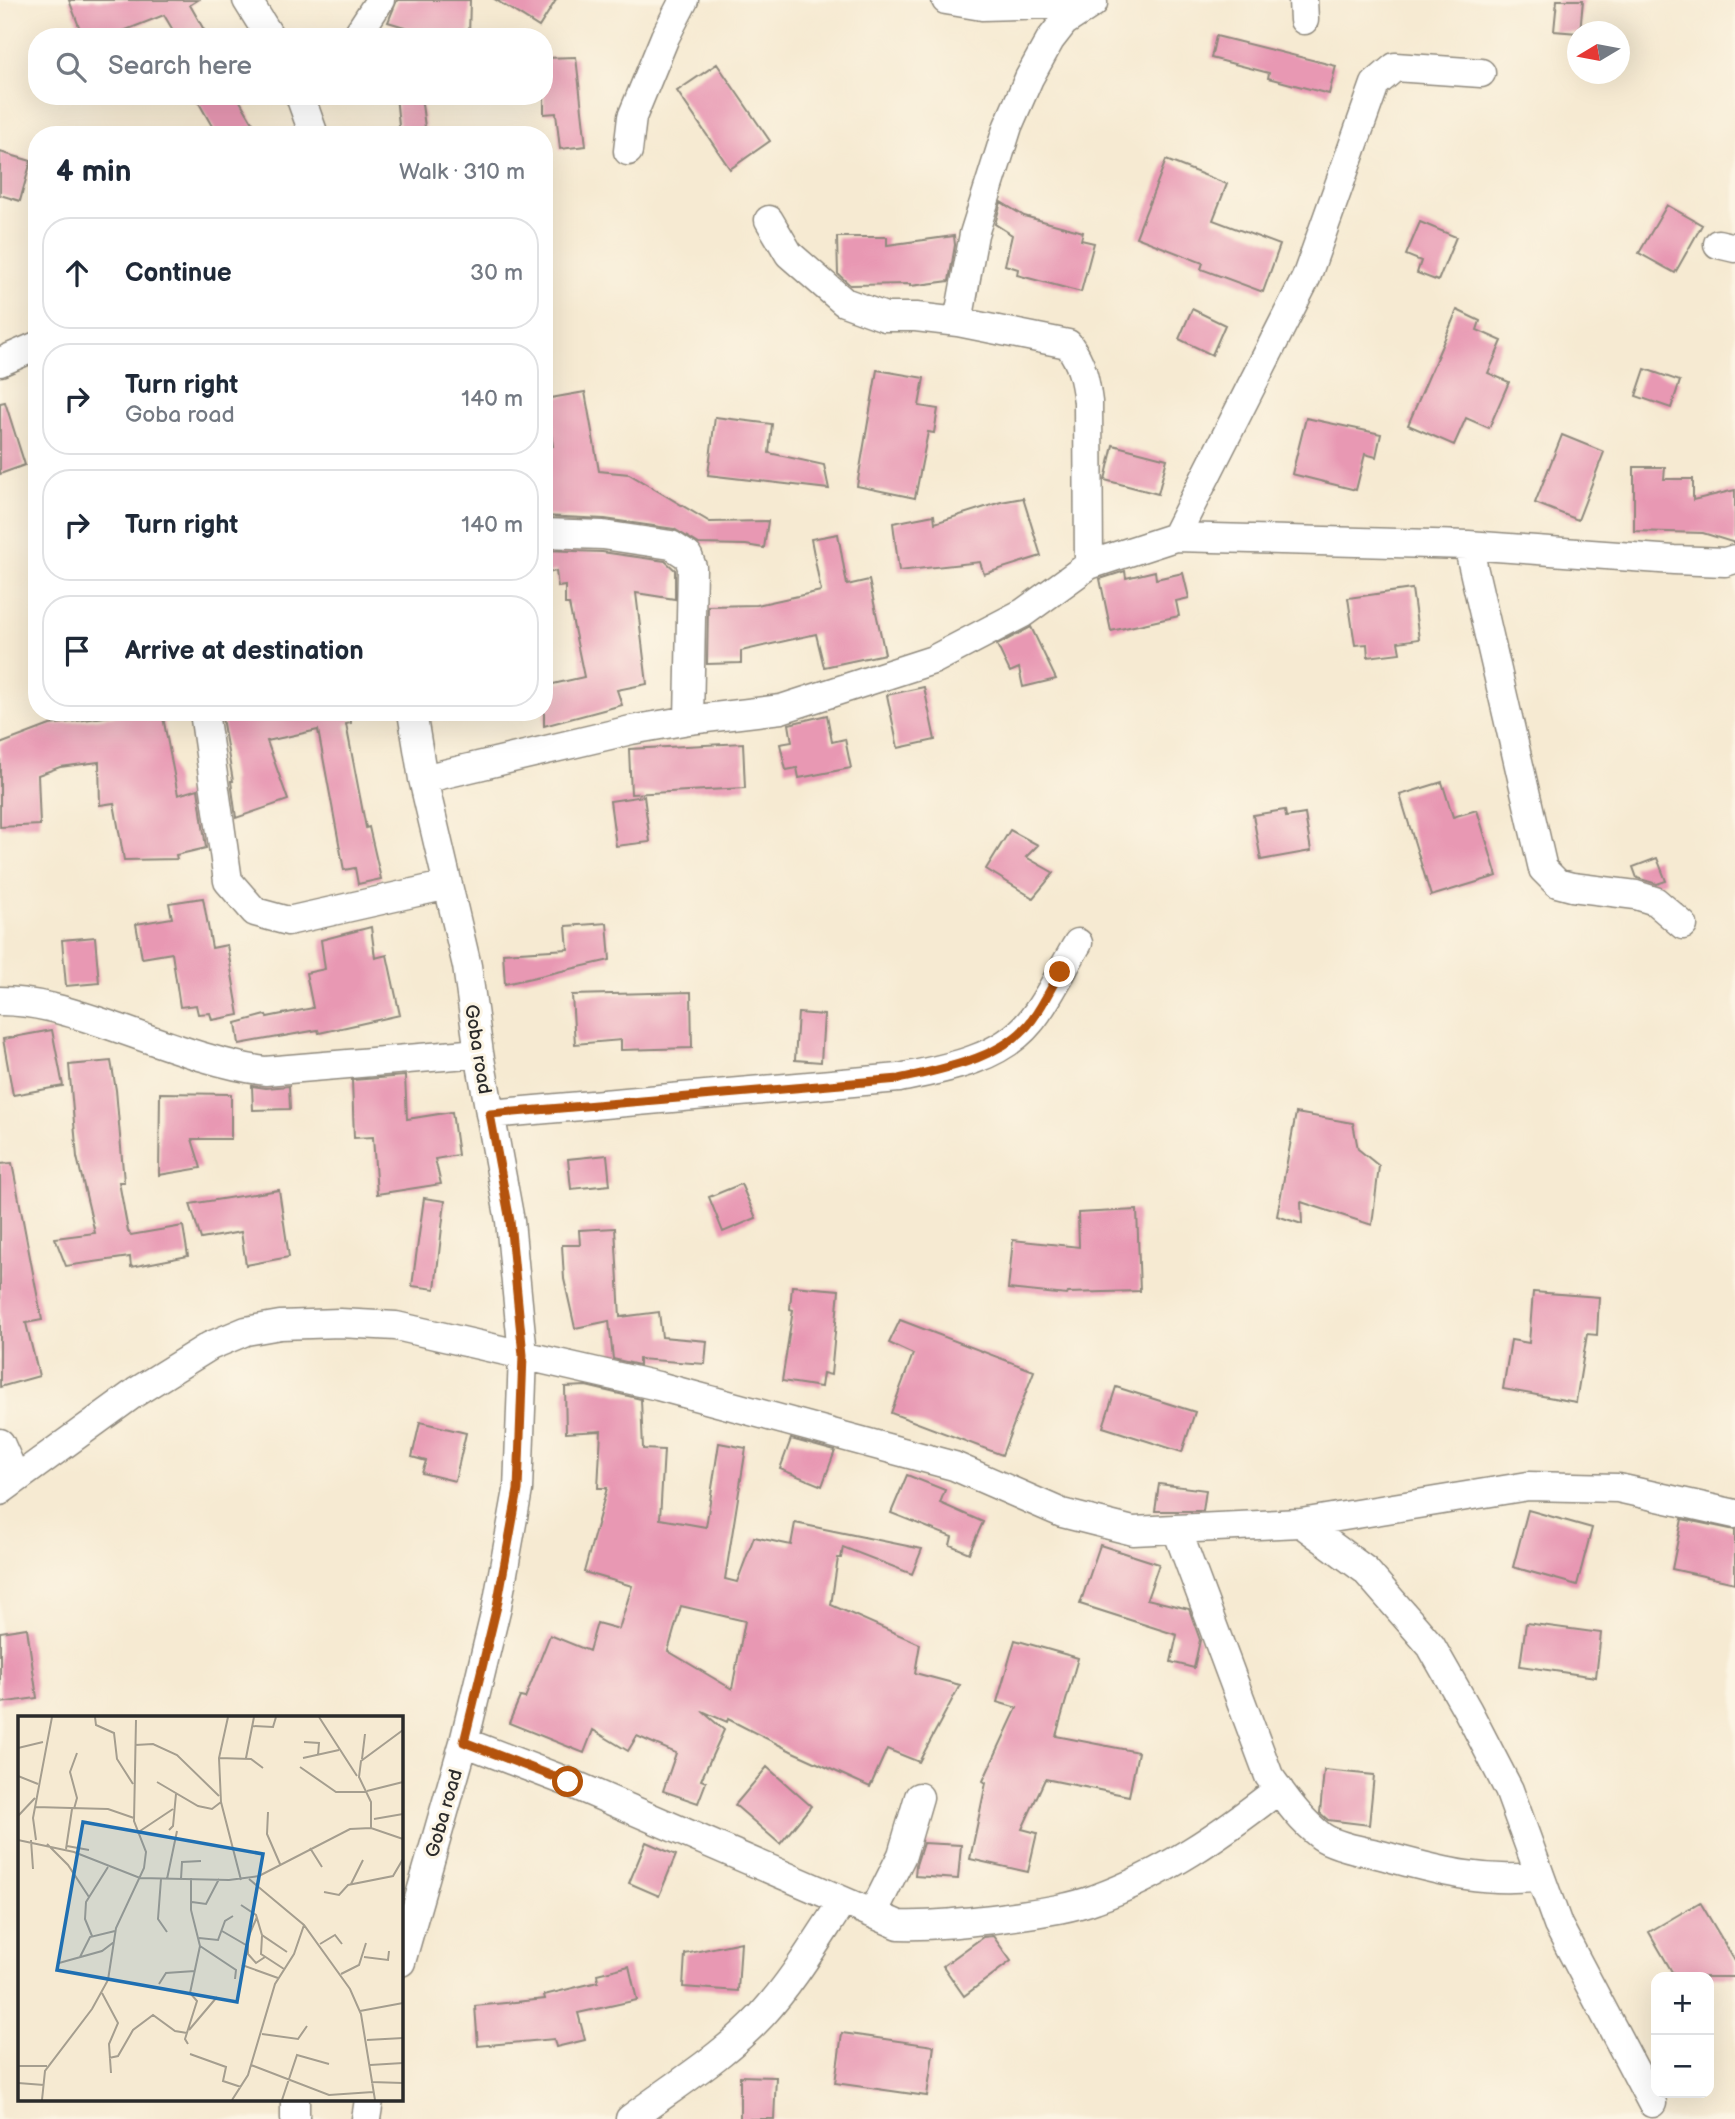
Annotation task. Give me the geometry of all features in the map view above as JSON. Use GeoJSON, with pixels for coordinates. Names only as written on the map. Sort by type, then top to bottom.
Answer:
{"type":"FeatureCollection","features":[{"type":"Feature","properties":{"kind":"street"},"geometry":{"type":"LineString","coordinates":[[247,0],[264,28]]}},
{"type":"Feature","properties":{"kind":"street"},"geometry":{"type":"LineString","coordinates":[[362,28],[380,0]]}},
{"type":"Feature","properties":{"kind":"street"},"geometry":{"type":"LineString","coordinates":[[628,151],[632,117],[665,37],[684,0]]}},
{"type":"Feature","properties":{"kind":"street"},"geometry":{"type":"LineString","coordinates":[[946,0],[982,6],[1098,2]]}},
{"type":"Feature","properties":{"kind":"street"},"geometry":{"type":"LineString","coordinates":[[958,322],[974,234],[1008,126],[1028,78],[1064,22],[1098,2]]}},
{"type":"Feature","properties":{"kind":"street"},"geometry":{"type":"LineString","coordinates":[[1175,537],[1306,278],[1376,85],[1395,66],[1481,73]]}},
{"type":"Feature","properties":{"kind":"street"},"geometry":{"type":"LineString","coordinates":[[769,220],[789,254],[844,302],[886,317],[958,322],[1068,344],[1078,358],[1085,376],[1088,402],[1089,565]]}},
{"type":"Feature","properties":{"kind":"street"},"geometry":{"type":"LineString","coordinates":[[0,362],[28,350]]}},
{"type":"Feature","properties":{"kind":"street"},"geometry":{"type":"LineString","coordinates":[[553,533],[603,535],[671,545],[688,556],[692,567],[689,720]]}},
{"type":"Feature","properties":{"kind":"street"},"geometry":{"type":"LineString","coordinates":[[423,779],[631,730],[781,709],[933,660],[1023,613],[1089,565],[1175,537],[1468,545],[1674,560],[1725,562],[1735,559]]}},
{"type":"Feature","properties":{"kind":"street"},"geometry":{"type":"LineString","coordinates":[[1468,545],[1543,869],[1557,883],[1636,895],[1655,901],[1682,925]]}},
{"type":"Feature","properties":{"kind":"street"},"geometry":{"type":"LineString","coordinates":[[205,721],[228,881],[255,912],[288,921],[448,885]]}},
{"type":"Feature","properties":{"kind":"street","name":"Goba road"},"geometry":{"type":"LineString","coordinates":[[402,1959],[464,1742],[497,1606],[518,1490],[523,1355],[510,1221],[479,1053],[467,966],[423,779],[413,721]]}},
{"type":"Feature","properties":{"kind":"street"},"geometry":{"type":"LineString","coordinates":[[490,1114],[899,1079],[954,1067],[1009,1042],[1031,1021],[1078,943]]}},
{"type":"Feature","properties":{"kind":"street"},"geometry":{"type":"LineString","coordinates":[[0,1001],[26,1001],[234,1066],[265,1071],[479,1053]]}},
{"type":"Feature","properties":{"kind":"street"},"geometry":{"type":"LineString","coordinates":[[0,1443],[8,1485],[136,1392],[210,1346],[246,1331],[280,1325],[340,1323],[396,1326],[658,1386],[954,1466],[1062,1513],[1133,1531],[1301,1523],[1528,1486],[1618,1488],[1735,1514]]}},
{"type":"Feature","properties":{"kind":"street"},"geometry":{"type":"LineString","coordinates":[[1301,1523],[1365,1570],[1430,1646],[1509,1790],[1558,1925],[1652,2103]]}},
{"type":"Feature","properties":{"kind":"street"},"geometry":{"type":"LineString","coordinates":[[1177,1530],[1269,1776],[1293,1811],[1324,1839],[1463,1876],[1512,1880],[1540,1876]]}},
{"type":"Feature","properties":{"kind":"street"},"geometry":{"type":"LineString","coordinates":[[464,1742],[568,1782],[899,1925],[929,1926],[1041,1912],[1093,1900],[1139,1881],[1178,1860],[1234,1825],[1279,1790]]}},
{"type":"Feature","properties":{"kind":"street"},"geometry":{"type":"LineString","coordinates":[[873,1913],[902,1855],[919,1797]]}},
{"type":"Feature","properties":{"kind":"street"},"geometry":{"type":"LineString","coordinates":[[630,2119],[734,2042],[761,2016],[788,1984],[843,1901]]}},
{"type":"Feature","properties":{"kind":"building"},"geometry":{"type":"Polygon","coordinates":[[[69,0],[198,0],[190,5],[203,28],[172,28],[164,15],[131,28],[80,28],[69,0]]]}},
{"type":"Feature","properties":{"kind":"building"},"geometry":{"type":"Polygon","coordinates":[[[397,0],[470,0],[469,28],[408,28],[388,22],[397,0]]]}},
{"type":"Feature","properties":{"kind":"building"},"geometry":{"type":"Polygon","coordinates":[[[496,0],[556,0],[539,27],[496,0]]]}},
{"type":"Feature","properties":{"kind":"building"},"geometry":{"type":"Polygon","coordinates":[[[1557,0],[1583,0],[1581,21],[1567,21],[1567,32],[1554,31],[1557,0]]]}},
{"type":"Feature","properties":{"kind":"building"},"geometry":{"type":"Polygon","coordinates":[[[1216,36],[1336,66],[1329,94],[1268,78],[1269,73],[1211,58],[1216,36]]]}},
{"type":"Feature","properties":{"kind":"building"},"geometry":{"type":"Polygon","coordinates":[[[576,57],[586,146],[560,149],[556,113],[544,114],[544,105],[553,105],[553,58],[576,57]]]}},
{"type":"Feature","properties":{"kind":"building"},"geometry":{"type":"Polygon","coordinates":[[[717,64],[770,141],[730,169],[677,91],[717,64]]]}},
{"type":"Feature","properties":{"kind":"building"},"geometry":{"type":"Polygon","coordinates":[[[200,105],[242,105],[255,126],[212,126],[200,105]]]}},
{"type":"Feature","properties":{"kind":"building"},"geometry":{"type":"Polygon","coordinates":[[[397,105],[422,105],[425,126],[399,126],[397,105]]]}},
{"type":"Feature","properties":{"kind":"building"},"geometry":{"type":"Polygon","coordinates":[[[0,152],[28,160],[28,172],[20,201],[0,195],[0,152]]]}},
{"type":"Feature","properties":{"kind":"building"},"geometry":{"type":"Polygon","coordinates":[[[1166,160],[1227,184],[1213,220],[1280,245],[1263,292],[1201,269],[1203,263],[1136,237],[1166,160]]]}},
{"type":"Feature","properties":{"kind":"building"},"geometry":{"type":"Polygon","coordinates":[[[1001,202],[1024,216],[1083,232],[1081,240],[1094,243],[1081,292],[1017,275],[1018,269],[1005,265],[1012,235],[995,224],[1001,202]]]}},
{"type":"Feature","properties":{"kind":"building"},"geometry":{"type":"Polygon","coordinates":[[[1667,205],[1702,225],[1675,273],[1639,253],[1667,205]]]}},
{"type":"Feature","properties":{"kind":"building"},"geometry":{"type":"Polygon","coordinates":[[[1420,222],[1456,237],[1438,281],[1417,273],[1421,261],[1406,255],[1420,222]]]}},
{"type":"Feature","properties":{"kind":"building"},"geometry":{"type":"Polygon","coordinates":[[[954,236],[949,281],[910,286],[850,285],[838,274],[837,237],[887,237],[887,245],[954,236]]]}},
{"type":"Feature","properties":{"kind":"building"},"geometry":{"type":"Polygon","coordinates":[[[1192,309],[1225,325],[1212,355],[1179,339],[1192,309]]]}},
{"type":"Feature","properties":{"kind":"building"},"geometry":{"type":"Polygon","coordinates":[[[1457,310],[1480,321],[1477,330],[1502,341],[1488,373],[1509,382],[1489,428],[1466,418],[1454,445],[1408,425],[1457,310]]]}},
{"type":"Feature","properties":{"kind":"building"},"geometry":{"type":"Polygon","coordinates":[[[1645,369],[1680,381],[1671,408],[1636,396],[1645,369]]]}},
{"type":"Feature","properties":{"kind":"building"},"geometry":{"type":"Polygon","coordinates":[[[877,370],[924,378],[919,406],[938,409],[934,433],[928,432],[915,498],[857,486],[877,370]]]}},
{"type":"Feature","properties":{"kind":"building"},"geometry":{"type":"Polygon","coordinates":[[[585,392],[599,471],[629,474],[710,522],[768,521],[764,548],[699,544],[674,529],[605,519],[553,516],[553,398],[585,392]]]}},
{"type":"Feature","properties":{"kind":"building"},"geometry":{"type":"Polygon","coordinates":[[[5,402],[25,465],[0,474],[0,403],[5,402]]]}},
{"type":"Feature","properties":{"kind":"building"},"geometry":{"type":"Polygon","coordinates":[[[715,417],[772,424],[769,453],[824,465],[829,489],[708,475],[715,417]]]}},
{"type":"Feature","properties":{"kind":"building"},"geometry":{"type":"Polygon","coordinates":[[[1306,418],[1381,434],[1376,457],[1365,454],[1356,490],[1292,474],[1306,418]]]}},
{"type":"Feature","properties":{"kind":"building"},"geometry":{"type":"Polygon","coordinates":[[[1562,435],[1604,452],[1578,520],[1535,503],[1562,435]]]}},
{"type":"Feature","properties":{"kind":"building"},"geometry":{"type":"Polygon","coordinates":[[[1113,445],[1167,459],[1158,494],[1105,480],[1113,445]]]}},
{"type":"Feature","properties":{"kind":"building"},"geometry":{"type":"Polygon","coordinates":[[[1634,467],[1665,467],[1664,479],[1693,479],[1693,500],[1735,490],[1735,543],[1703,533],[1634,531],[1634,467]]]}},
{"type":"Feature","properties":{"kind":"building"},"geometry":{"type":"Polygon","coordinates":[[[1023,498],[1041,556],[984,574],[980,562],[899,571],[893,523],[934,515],[935,523],[1001,502],[1023,498]]]}},
{"type":"Feature","properties":{"kind":"building"},"geometry":{"type":"Polygon","coordinates":[[[838,534],[847,585],[869,580],[885,654],[824,667],[816,634],[741,651],[741,663],[707,664],[708,606],[757,605],[821,591],[811,539],[838,534]]]}},
{"type":"Feature","properties":{"kind":"building"},"geometry":{"type":"Polygon","coordinates":[[[553,550],[602,552],[665,561],[675,570],[675,599],[636,593],[647,684],[617,690],[622,705],[544,726],[544,721],[553,721],[553,684],[584,677],[569,604],[565,604],[565,586],[558,587],[556,571],[553,572],[553,550]]]}},
{"type":"Feature","properties":{"kind":"building"},"geometry":{"type":"Polygon","coordinates":[[[1125,571],[1126,578],[1155,571],[1156,579],[1183,573],[1189,598],[1176,601],[1179,616],[1111,631],[1100,579],[1125,571]]]}},
{"type":"Feature","properties":{"kind":"building"},"geometry":{"type":"Polygon","coordinates":[[[1412,589],[1419,639],[1398,642],[1400,653],[1368,657],[1367,644],[1355,645],[1348,598],[1412,589]]]}},
{"type":"Feature","properties":{"kind":"building"},"geometry":{"type":"Polygon","coordinates":[[[1031,627],[1056,679],[1023,687],[1019,668],[1010,672],[997,645],[1031,627]]]}},
{"type":"Feature","properties":{"kind":"building"},"geometry":{"type":"Polygon","coordinates":[[[924,687],[935,740],[898,748],[887,695],[924,687]]]}},
{"type":"Feature","properties":{"kind":"building"},"geometry":{"type":"Polygon","coordinates":[[[827,715],[832,742],[845,739],[851,768],[799,778],[797,768],[786,770],[780,744],[792,742],[789,724],[827,715]]]}},
{"type":"Feature","properties":{"kind":"building"},"geometry":{"type":"Polygon","coordinates":[[[77,721],[164,721],[178,795],[198,789],[206,848],[176,855],[177,859],[124,860],[114,803],[100,805],[99,762],[60,767],[38,775],[40,825],[0,827],[0,744],[50,725],[77,721]]]}},
{"type":"Feature","properties":{"kind":"building"},"geometry":{"type":"Polygon","coordinates":[[[223,721],[351,721],[346,724],[366,828],[369,827],[381,879],[358,884],[355,868],[344,870],[318,730],[267,741],[288,800],[236,818],[233,781],[223,721]]]}},
{"type":"Feature","properties":{"kind":"building"},"geometry":{"type":"Polygon","coordinates":[[[743,743],[745,788],[631,794],[629,749],[743,743]]]}},
{"type":"Feature","properties":{"kind":"building"},"geometry":{"type":"Polygon","coordinates":[[[1442,782],[1453,817],[1477,810],[1497,876],[1431,896],[1400,795],[1442,782]]]}},
{"type":"Feature","properties":{"kind":"building"},"geometry":{"type":"Polygon","coordinates":[[[644,796],[650,842],[616,846],[610,801],[644,796]]]}},
{"type":"Feature","properties":{"kind":"building"},"geometry":{"type":"Polygon","coordinates":[[[1285,810],[1286,817],[1305,814],[1311,851],[1261,860],[1253,815],[1285,810]]]}},
{"type":"Feature","properties":{"kind":"building"},"geometry":{"type":"Polygon","coordinates":[[[1010,830],[1038,845],[1026,857],[1054,873],[1033,898],[986,869],[1010,830]]]}},
{"type":"Feature","properties":{"kind":"building"},"geometry":{"type":"Polygon","coordinates":[[[1657,858],[1666,881],[1657,884],[1637,878],[1633,867],[1657,858]]]}},
{"type":"Feature","properties":{"kind":"building"},"geometry":{"type":"Polygon","coordinates":[[[203,898],[212,948],[227,945],[239,1015],[212,1020],[210,1013],[198,1014],[196,1005],[180,1007],[172,953],[142,958],[136,924],[172,918],[169,903],[203,898]]]}},
{"type":"Feature","properties":{"kind":"building"},"geometry":{"type":"Polygon","coordinates":[[[607,923],[610,960],[505,984],[503,953],[568,949],[566,926],[607,923]]]}},
{"type":"Feature","properties":{"kind":"building"},"geometry":{"type":"Polygon","coordinates":[[[371,927],[375,958],[387,955],[400,1015],[319,1033],[318,1030],[239,1044],[236,1023],[266,1015],[267,1017],[313,1008],[306,973],[325,969],[321,940],[371,927]]]}},
{"type":"Feature","properties":{"kind":"building"},"geometry":{"type":"Polygon","coordinates":[[[95,937],[99,983],[66,986],[62,940],[95,937]]]}},
{"type":"Feature","properties":{"kind":"building"},"geometry":{"type":"Polygon","coordinates":[[[691,992],[692,1048],[621,1050],[621,1040],[575,1044],[572,995],[691,992]]]}},
{"type":"Feature","properties":{"kind":"building"},"geometry":{"type":"Polygon","coordinates":[[[798,1013],[824,1015],[821,1062],[795,1060],[798,1013]]]}},
{"type":"Feature","properties":{"kind":"building"},"geometry":{"type":"Polygon","coordinates":[[[52,1030],[63,1086],[13,1095],[3,1039],[52,1030]]]}},
{"type":"Feature","properties":{"kind":"building"},"geometry":{"type":"Polygon","coordinates":[[[111,1061],[124,1182],[119,1182],[128,1231],[131,1235],[183,1226],[188,1256],[131,1267],[130,1257],[66,1266],[55,1238],[95,1233],[77,1157],[69,1065],[111,1061]]]}},
{"type":"Feature","properties":{"kind":"building"},"geometry":{"type":"Polygon","coordinates":[[[405,1076],[407,1119],[452,1112],[458,1155],[435,1159],[441,1184],[377,1194],[373,1137],[354,1138],[352,1080],[405,1076]]]}},
{"type":"Feature","properties":{"kind":"building"},"geometry":{"type":"Polygon","coordinates":[[[252,1086],[289,1086],[290,1109],[253,1110],[252,1086]]]}},
{"type":"Feature","properties":{"kind":"building"},"geometry":{"type":"Polygon","coordinates":[[[160,1093],[231,1094],[231,1139],[192,1139],[201,1168],[159,1175],[160,1093]]]}},
{"type":"Feature","properties":{"kind":"building"},"geometry":{"type":"Polygon","coordinates":[[[1296,1113],[1353,1123],[1358,1149],[1379,1166],[1372,1225],[1301,1202],[1302,1224],[1277,1216],[1296,1113]]]}},
{"type":"Feature","properties":{"kind":"building"},"geometry":{"type":"Polygon","coordinates":[[[607,1155],[610,1185],[571,1189],[568,1159],[607,1155]]]}},
{"type":"Feature","properties":{"kind":"building"},"geometry":{"type":"Polygon","coordinates":[[[12,1163],[42,1320],[26,1323],[39,1376],[0,1387],[0,1164],[12,1163]]]}},
{"type":"Feature","properties":{"kind":"building"},"geometry":{"type":"Polygon","coordinates":[[[741,1184],[756,1218],[723,1232],[709,1197],[741,1184]]]}},
{"type":"Feature","properties":{"kind":"building"},"geometry":{"type":"Polygon","coordinates":[[[279,1190],[289,1257],[246,1265],[241,1232],[201,1239],[190,1204],[279,1190]]]}},
{"type":"Feature","properties":{"kind":"building"},"geometry":{"type":"Polygon","coordinates":[[[424,1198],[445,1201],[435,1289],[412,1286],[424,1198]]]}},
{"type":"Feature","properties":{"kind":"building"},"geometry":{"type":"Polygon","coordinates":[[[1137,1210],[1140,1291],[1067,1295],[1008,1289],[1013,1240],[1079,1247],[1078,1213],[1137,1210]]]}},
{"type":"Feature","properties":{"kind":"building"},"geometry":{"type":"Polygon","coordinates":[[[615,1228],[620,1317],[659,1312],[662,1337],[707,1341],[705,1364],[639,1359],[639,1365],[613,1359],[609,1321],[575,1328],[564,1279],[562,1245],[580,1245],[579,1230],[615,1228]]]}},
{"type":"Feature","properties":{"kind":"building"},"geometry":{"type":"Polygon","coordinates":[[[792,1286],[839,1290],[831,1375],[823,1373],[821,1387],[782,1381],[793,1310],[790,1309],[792,1286]]]}},
{"type":"Feature","properties":{"kind":"building"},"geometry":{"type":"Polygon","coordinates":[[[1533,1292],[1599,1297],[1597,1335],[1587,1334],[1576,1402],[1503,1389],[1511,1340],[1529,1343],[1533,1292]]]}},
{"type":"Feature","properties":{"kind":"building"},"geometry":{"type":"Polygon","coordinates":[[[900,1320],[1034,1371],[1002,1455],[891,1413],[913,1354],[889,1343],[900,1320]]]}},
{"type":"Feature","properties":{"kind":"building"},"geometry":{"type":"Polygon","coordinates":[[[586,1386],[641,1399],[643,1449],[664,1450],[660,1519],[706,1527],[719,1443],[746,1448],[725,1579],[737,1582],[754,1537],[791,1545],[795,1523],[922,1549],[912,1574],[843,1547],[841,1558],[838,1558],[831,1605],[920,1644],[915,1673],[960,1685],[919,1762],[887,1749],[870,1787],[728,1719],[727,1722],[702,1711],[724,1730],[701,1780],[706,1782],[698,1803],[663,1791],[676,1753],[637,1736],[628,1751],[593,1730],[584,1753],[509,1723],[520,1697],[525,1698],[550,1635],[589,1651],[597,1623],[619,1629],[632,1586],[584,1572],[607,1488],[598,1488],[601,1431],[566,1433],[565,1387],[586,1386]],[[681,1606],[668,1651],[732,1689],[745,1621],[681,1606]]]}},
{"type":"Feature","properties":{"kind":"building"},"geometry":{"type":"Polygon","coordinates":[[[1116,1387],[1195,1412],[1182,1452],[1103,1427],[1116,1387]]]}},
{"type":"Feature","properties":{"kind":"building"},"geometry":{"type":"Polygon","coordinates":[[[420,1422],[466,1433],[455,1481],[422,1473],[426,1461],[412,1457],[420,1422]]]}},
{"type":"Feature","properties":{"kind":"building"},"geometry":{"type":"Polygon","coordinates":[[[791,1439],[835,1451],[822,1486],[780,1469],[791,1439]]]}},
{"type":"Feature","properties":{"kind":"building"},"geometry":{"type":"Polygon","coordinates":[[[907,1475],[945,1490],[940,1503],[983,1522],[969,1553],[950,1545],[952,1537],[891,1513],[907,1475]]]}},
{"type":"Feature","properties":{"kind":"building"},"geometry":{"type":"Polygon","coordinates":[[[1159,1484],[1206,1490],[1203,1511],[1155,1511],[1159,1484]]]}},
{"type":"Feature","properties":{"kind":"building"},"geometry":{"type":"Polygon","coordinates":[[[1528,1510],[1592,1528],[1577,1585],[1513,1567],[1528,1510]]]}},
{"type":"Feature","properties":{"kind":"building"},"geometry":{"type":"Polygon","coordinates":[[[1682,1519],[1735,1530],[1735,1583],[1672,1569],[1682,1519]]]}},
{"type":"Feature","properties":{"kind":"building"},"geometry":{"type":"Polygon","coordinates":[[[1100,1545],[1159,1564],[1147,1599],[1189,1609],[1200,1640],[1194,1668],[1171,1662],[1177,1635],[1080,1604],[1100,1545]]]}},
{"type":"Feature","properties":{"kind":"building"},"geometry":{"type":"Polygon","coordinates":[[[1526,1623],[1601,1633],[1596,1677],[1520,1666],[1526,1623]]]}},
{"type":"Feature","properties":{"kind":"building"},"geometry":{"type":"Polygon","coordinates":[[[27,1628],[37,1698],[0,1703],[0,1632],[27,1628]]]}},
{"type":"Feature","properties":{"kind":"building"},"geometry":{"type":"Polygon","coordinates":[[[1015,1640],[1078,1658],[1056,1736],[1138,1752],[1129,1796],[1045,1779],[1022,1829],[1037,1833],[1028,1872],[970,1859],[986,1783],[983,1781],[1017,1708],[997,1702],[1015,1640]]]}},
{"type":"Feature","properties":{"kind":"building"},"geometry":{"type":"Polygon","coordinates":[[[767,1767],[811,1806],[780,1844],[735,1805],[767,1767]]]}},
{"type":"Feature","properties":{"kind":"building"},"geometry":{"type":"Polygon","coordinates":[[[1324,1770],[1374,1775],[1369,1825],[1328,1820],[1320,1813],[1324,1770]]]}},
{"type":"Feature","properties":{"kind":"building"},"geometry":{"type":"Polygon","coordinates":[[[646,1842],[676,1855],[659,1896],[629,1883],[646,1842]]]}},
{"type":"Feature","properties":{"kind":"building"},"geometry":{"type":"Polygon","coordinates":[[[923,1843],[961,1845],[958,1879],[915,1876],[923,1843]]]}},
{"type":"Feature","properties":{"kind":"building"},"geometry":{"type":"Polygon","coordinates":[[[1700,1902],[1735,1961],[1735,1977],[1714,1977],[1714,1972],[1672,1972],[1649,1932],[1700,1902]]]}},
{"type":"Feature","properties":{"kind":"building"},"geometry":{"type":"Polygon","coordinates":[[[993,1936],[1011,1961],[964,1996],[943,1966],[983,1937],[993,1936]]]}},
{"type":"Feature","properties":{"kind":"building"},"geometry":{"type":"Polygon","coordinates":[[[741,1942],[738,1991],[683,1987],[685,1954],[741,1942]]]}},
{"type":"Feature","properties":{"kind":"building"},"geometry":{"type":"Polygon","coordinates":[[[629,1966],[637,2000],[578,2013],[585,2040],[556,2047],[554,2039],[478,2046],[475,2006],[545,1999],[544,1995],[598,1982],[597,1974],[629,1966]]]}},
{"type":"Feature","properties":{"kind":"building"},"geometry":{"type":"Polygon","coordinates":[[[842,2033],[934,2046],[927,2096],[835,2083],[842,2033]]]}},
{"type":"Feature","properties":{"kind":"building"},"geometry":{"type":"Polygon","coordinates":[[[740,2076],[776,2077],[774,2119],[740,2119],[740,2076]]]}},
{"type":"Feature","properties":{"kind":"route"},"geometry":{"type":"LineString","coordinates":[[568,1782],[464,1742],[497,1606],[518,1490],[523,1355],[510,1221],[490,1114],[899,1079],[954,1067],[1009,1042],[1031,1021],[1060,972]]}}]}
